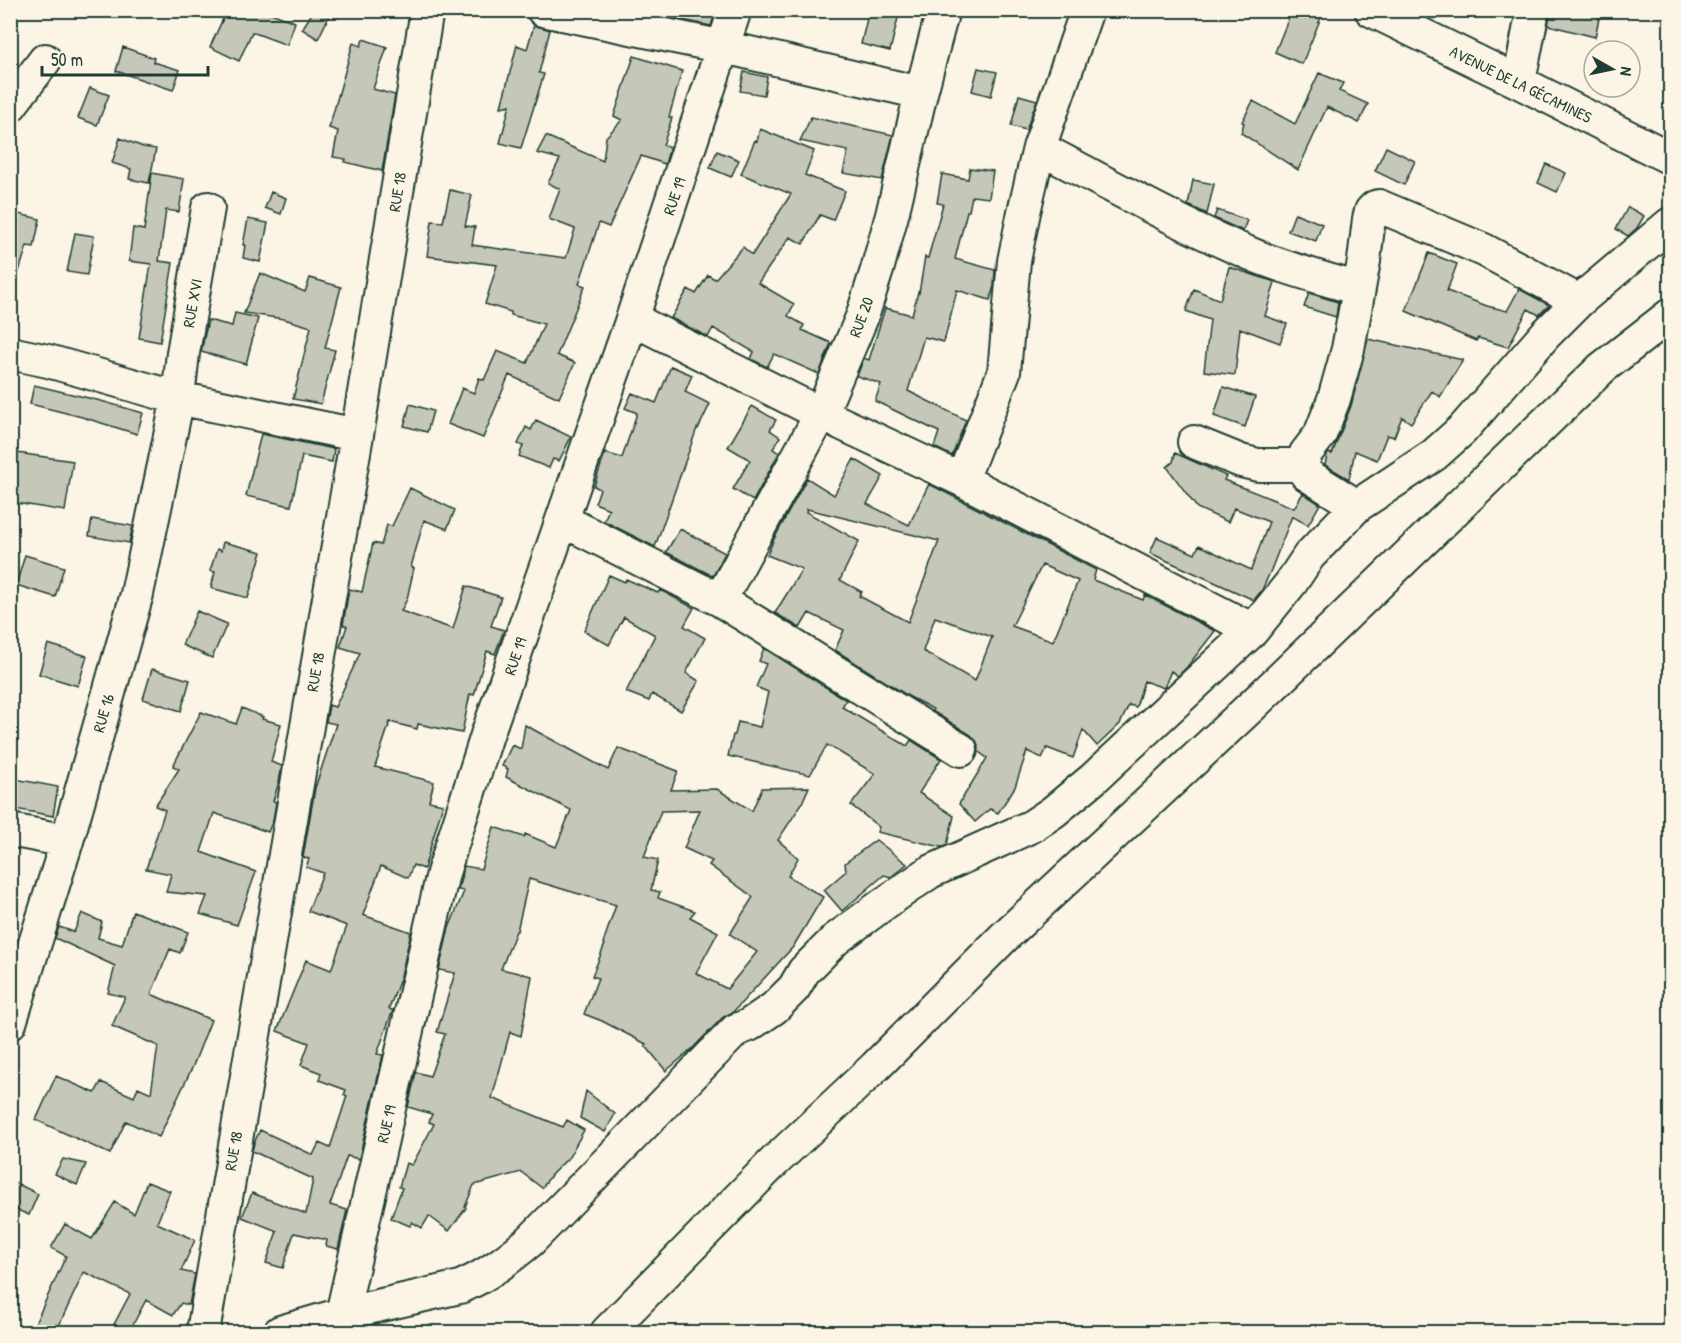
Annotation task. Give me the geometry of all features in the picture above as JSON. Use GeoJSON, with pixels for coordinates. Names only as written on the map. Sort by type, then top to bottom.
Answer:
{"type":"FeatureCollection","features":[{"type":"Feature","properties":{"kind":"street","name":"RUE 18"},"geometry":{"type":"LineString","coordinates":[[202,1332],[357,435],[427,10]]}},
{"type":"Feature","properties":{"kind":"street"},"geometry":{"type":"LineString","coordinates":[[543,10],[724,47],[921,93]]}},
{"type":"Feature","properties":{"kind":"street","name":"RUE 19"},"geometry":{"type":"LineString","coordinates":[[342,1314],[443,873],[487,735],[633,319],[735,10]]}},
{"type":"Feature","properties":{"kind":"street","name":"RUE 20"},"geometry":{"type":"LineString","coordinates":[[720,600],[821,414],[862,317],[892,215],[943,10]]}},
{"type":"Feature","properties":{"kind":"street"},"geometry":{"type":"LineString","coordinates":[[962,480],[1004,372],[1014,261],[1039,148],[1087,10]]}},
{"type":"Feature","properties":{"kind":"street","name":"AVENUE DE LA GÉCAMINES"},"geometry":{"type":"LineString","coordinates":[[1371,10],[1671,158]]}},
{"type":"Feature","properties":{"kind":"street"},"geometry":{"type":"LineString","coordinates":[[1519,82],[1533,10]]}},
{"type":"Feature","properties":{"kind":"street"},"geometry":{"type":"LineString","coordinates":[[10,106],[45,60]]}},
{"type":"Feature","properties":{"kind":"street"},"geometry":{"type":"LineString","coordinates":[[1039,148],[1198,230],[1258,257],[1298,272],[1359,289]]}},
{"type":"Feature","properties":{"kind":"street"},"geometry":{"type":"LineString","coordinates":[[1357,506],[1306,474],[1302,465],[1306,453],[1320,435],[1334,399],[1348,349],[1369,219],[1375,207],[1380,206],[1484,250],[1579,301]]}},
{"type":"Feature","properties":{"kind":"street","name":"RUE XVI"},"geometry":{"type":"LineString","coordinates":[[178,398],[183,353],[208,208]]}},
{"type":"Feature","properties":{"kind":"street"},"geometry":{"type":"LineString","coordinates":[[280,1332],[342,1314],[460,1287],[476,1281],[506,1261],[530,1241],[736,1029],[749,1025],[784,1000],[804,971],[836,939],[930,872],[1023,830],[1053,812],[1093,779],[1253,630],[1291,583],[1309,556],[1357,506],[1434,454],[1463,429],[1546,334],[1579,301],[1671,224]]}},
{"type":"Feature","properties":{"kind":"street"},"geometry":{"type":"LineString","coordinates":[[607,1332],[774,1162],[875,1067],[1005,936],[1256,702],[1602,368],[1671,315]]}},
{"type":"Feature","properties":{"kind":"street"},"geometry":{"type":"LineString","coordinates":[[633,319],[821,414],[962,480],[1253,630]]}},
{"type":"Feature","properties":{"kind":"street"},"geometry":{"type":"LineString","coordinates":[[10,353],[48,361],[178,398],[357,435]]}},
{"type":"Feature","properties":{"kind":"street","name":"RUE 16"},"geometry":{"type":"LineString","coordinates":[[10,1023],[67,842],[137,594],[178,398]]}},
{"type":"Feature","properties":{"kind":"street"},"geometry":{"type":"LineString","coordinates":[[1194,442],[1241,461],[1258,465],[1302,465]]}},
{"type":"Feature","properties":{"kind":"street"},"geometry":{"type":"LineString","coordinates":[[562,520],[720,600],[961,750]]}},
{"type":"Feature","properties":{"kind":"street"},"geometry":{"type":"LineString","coordinates":[[10,830],[67,842]]}},
{"type":"Feature","properties":{"kind":"building"},"geometry":{"type":"Polygon","coordinates":[[[227,10],[263,10],[295,22],[287,45],[252,32],[239,61],[210,47],[227,10]]]}},
{"type":"Feature","properties":{"kind":"building"},"geometry":{"type":"Polygon","coordinates":[[[314,10],[332,10],[318,39],[302,29],[314,10]]]}},
{"type":"Feature","properties":{"kind":"building"},"geometry":{"type":"Polygon","coordinates":[[[660,10],[716,10],[711,26],[659,15],[660,10]]]}},
{"type":"Feature","properties":{"kind":"building"},"geometry":{"type":"Polygon","coordinates":[[[869,10],[900,10],[890,51],[861,44],[869,10]]]}},
{"type":"Feature","properties":{"kind":"building"},"geometry":{"type":"Polygon","coordinates":[[[1292,10],[1310,10],[1322,15],[1302,64],[1275,52],[1292,10]]]}},
{"type":"Feature","properties":{"kind":"building"},"geometry":{"type":"Polygon","coordinates":[[[1551,10],[1585,10],[1600,14],[1595,37],[1548,25],[1551,10]]]}},
{"type":"Feature","properties":{"kind":"building"},"geometry":{"type":"Polygon","coordinates":[[[534,25],[550,30],[539,73],[544,74],[521,148],[500,143],[510,105],[501,107],[517,45],[527,49],[534,25]]]}},
{"type":"Feature","properties":{"kind":"building"},"geometry":{"type":"Polygon","coordinates":[[[363,39],[387,47],[373,89],[395,95],[382,171],[333,157],[338,131],[329,128],[353,43],[361,46],[363,39]]]}},
{"type":"Feature","properties":{"kind":"building"},"geometry":{"type":"Polygon","coordinates":[[[123,47],[154,58],[153,62],[180,70],[173,90],[116,71],[123,47]]]}},
{"type":"Feature","properties":{"kind":"building"},"geometry":{"type":"Polygon","coordinates":[[[634,56],[682,71],[669,117],[672,118],[663,145],[670,147],[665,164],[641,156],[609,227],[599,223],[579,284],[585,286],[557,355],[575,363],[559,398],[509,375],[483,438],[448,424],[462,388],[474,393],[479,378],[484,380],[497,351],[527,363],[544,324],[511,315],[511,312],[485,304],[497,265],[427,256],[432,221],[443,222],[450,190],[472,195],[465,226],[475,227],[472,245],[566,258],[575,229],[549,219],[560,189],[548,183],[560,159],[537,153],[546,136],[603,161],[606,137],[622,120],[614,116],[634,56]]]}},
{"type":"Feature","properties":{"kind":"building"},"geometry":{"type":"Polygon","coordinates":[[[978,68],[997,72],[991,96],[972,91],[978,68]]]}},
{"type":"Feature","properties":{"kind":"building"},"geometry":{"type":"Polygon","coordinates":[[[744,72],[767,77],[764,95],[740,91],[744,72]]]}},
{"type":"Feature","properties":{"kind":"building"},"geometry":{"type":"Polygon","coordinates":[[[1319,73],[1343,83],[1339,91],[1368,104],[1359,123],[1327,107],[1298,170],[1241,133],[1244,123],[1242,122],[1253,101],[1295,124],[1319,73]]]}},
{"type":"Feature","properties":{"kind":"building"},"geometry":{"type":"Polygon","coordinates":[[[90,88],[109,95],[97,125],[78,118],[90,88]]]}},
{"type":"Feature","properties":{"kind":"building"},"geometry":{"type":"Polygon","coordinates":[[[1019,95],[1037,100],[1026,130],[1011,126],[1019,95]]]}},
{"type":"Feature","properties":{"kind":"building"},"geometry":{"type":"Polygon","coordinates":[[[811,117],[893,135],[882,180],[843,173],[848,151],[800,141],[811,117]]]}},
{"type":"Feature","properties":{"kind":"building"},"geometry":{"type":"Polygon","coordinates":[[[760,129],[814,151],[805,175],[845,191],[833,220],[820,215],[803,244],[790,237],[758,283],[794,304],[788,316],[804,325],[802,330],[831,343],[819,374],[774,354],[767,367],[751,359],[754,352],[713,328],[708,337],[671,318],[688,289],[696,294],[708,275],[715,279],[743,247],[752,255],[791,194],[741,174],[755,140],[757,141],[760,129]]]}},
{"type":"Feature","properties":{"kind":"building"},"geometry":{"type":"Polygon","coordinates":[[[120,138],[143,147],[156,149],[149,183],[129,179],[131,169],[112,163],[120,138]]]}},
{"type":"Feature","properties":{"kind":"building"},"geometry":{"type":"Polygon","coordinates":[[[1386,147],[1415,161],[1404,185],[1375,171],[1386,147]]]}},
{"type":"Feature","properties":{"kind":"building"},"geometry":{"type":"Polygon","coordinates":[[[717,151],[739,160],[731,177],[710,168],[717,151]]]}},
{"type":"Feature","properties":{"kind":"building"},"geometry":{"type":"Polygon","coordinates":[[[1546,164],[1566,173],[1557,192],[1538,183],[1546,164]]]}},
{"type":"Feature","properties":{"kind":"building"},"geometry":{"type":"Polygon","coordinates":[[[970,168],[993,171],[989,198],[972,196],[955,259],[995,270],[994,286],[990,300],[957,290],[944,342],[924,337],[908,391],[966,420],[952,456],[934,447],[939,432],[875,401],[881,384],[857,376],[864,358],[869,360],[885,308],[912,315],[919,293],[925,257],[928,258],[943,204],[937,203],[942,174],[968,179],[970,168]]]}},
{"type":"Feature","properties":{"kind":"building"},"geometry":{"type":"Polygon","coordinates":[[[152,173],[184,179],[179,212],[166,210],[159,261],[173,263],[160,342],[139,338],[151,264],[129,261],[133,228],[144,230],[152,173]]]}},
{"type":"Feature","properties":{"kind":"building"},"geometry":{"type":"Polygon","coordinates":[[[1193,180],[1214,184],[1207,214],[1188,205],[1193,180]]]}},
{"type":"Feature","properties":{"kind":"building"},"geometry":{"type":"Polygon","coordinates":[[[271,192],[286,198],[281,214],[265,208],[271,192]]]}},
{"type":"Feature","properties":{"kind":"building"},"geometry":{"type":"Polygon","coordinates":[[[1628,207],[1644,216],[1637,228],[1628,236],[1616,229],[1628,207]]]}},
{"type":"Feature","properties":{"kind":"building"},"geometry":{"type":"Polygon","coordinates":[[[1217,210],[1247,220],[1243,231],[1214,218],[1217,210]]]}},
{"type":"Feature","properties":{"kind":"building"},"geometry":{"type":"Polygon","coordinates":[[[10,212],[40,219],[34,247],[27,246],[14,287],[10,286],[10,212]]]}},
{"type":"Feature","properties":{"kind":"building"},"geometry":{"type":"Polygon","coordinates":[[[1295,213],[1322,224],[1316,241],[1288,231],[1295,213]]]}},
{"type":"Feature","properties":{"kind":"building"},"geometry":{"type":"Polygon","coordinates":[[[248,219],[268,223],[260,262],[243,258],[248,219]]]}},
{"type":"Feature","properties":{"kind":"building"},"geometry":{"type":"Polygon","coordinates":[[[75,233],[94,236],[87,275],[67,272],[75,233]]]}},
{"type":"Feature","properties":{"kind":"building"},"geometry":{"type":"Polygon","coordinates":[[[1429,253],[1457,264],[1447,291],[1507,311],[1519,289],[1549,305],[1539,315],[1528,309],[1508,347],[1478,338],[1476,341],[1406,311],[1429,253]]]}},
{"type":"Feature","properties":{"kind":"building"},"geometry":{"type":"Polygon","coordinates":[[[1229,267],[1275,282],[1265,316],[1287,324],[1280,343],[1240,328],[1235,375],[1204,371],[1210,320],[1186,311],[1194,289],[1220,300],[1229,267]]]}},
{"type":"Feature","properties":{"kind":"building"},"geometry":{"type":"Polygon","coordinates":[[[260,273],[305,292],[310,278],[341,287],[325,348],[335,350],[321,404],[293,399],[311,327],[284,319],[244,313],[260,273]]]}},
{"type":"Feature","properties":{"kind":"building"},"geometry":{"type":"Polygon","coordinates":[[[1309,293],[1338,302],[1336,317],[1304,307],[1309,293]]]}},
{"type":"Feature","properties":{"kind":"building"},"geometry":{"type":"Polygon","coordinates":[[[235,313],[258,318],[246,364],[201,352],[208,320],[232,326],[235,313]]]}},
{"type":"Feature","properties":{"kind":"building"},"geometry":{"type":"Polygon","coordinates":[[[1368,339],[1463,360],[1440,397],[1432,391],[1411,423],[1402,417],[1394,437],[1387,435],[1377,460],[1355,451],[1349,479],[1325,465],[1327,455],[1332,454],[1351,406],[1368,339]]]}},
{"type":"Feature","properties":{"kind":"building"},"geometry":{"type":"Polygon","coordinates":[[[671,366],[692,375],[685,392],[710,404],[697,428],[655,547],[604,521],[609,509],[595,503],[600,489],[594,486],[605,453],[622,458],[637,413],[625,408],[632,393],[656,403],[671,366]]]}},
{"type":"Feature","properties":{"kind":"building"},"geometry":{"type":"Polygon","coordinates":[[[34,385],[143,413],[137,434],[30,404],[34,385]]]}},
{"type":"Feature","properties":{"kind":"building"},"geometry":{"type":"Polygon","coordinates":[[[1223,387],[1255,397],[1245,427],[1214,416],[1223,387]]]}},
{"type":"Feature","properties":{"kind":"building"},"geometry":{"type":"Polygon","coordinates":[[[410,404],[433,411],[427,432],[404,426],[410,404]]]}},
{"type":"Feature","properties":{"kind":"building"},"geometry":{"type":"Polygon","coordinates":[[[752,406],[776,420],[770,430],[780,437],[773,449],[779,453],[753,501],[733,489],[750,460],[728,447],[752,406]]]}},
{"type":"Feature","properties":{"kind":"building"},"geometry":{"type":"Polygon","coordinates":[[[536,420],[571,437],[559,461],[553,459],[549,468],[519,456],[523,446],[518,444],[526,427],[531,430],[536,420]]]}},
{"type":"Feature","properties":{"kind":"building"},"geometry":{"type":"Polygon","coordinates":[[[261,434],[334,449],[332,462],[302,456],[291,506],[246,496],[261,434]]]}},
{"type":"Feature","properties":{"kind":"building"},"geometry":{"type":"Polygon","coordinates":[[[10,452],[73,461],[65,511],[10,502],[10,452]]]}},
{"type":"Feature","properties":{"kind":"building"},"geometry":{"type":"Polygon","coordinates":[[[1175,453],[1226,476],[1224,480],[1294,508],[1303,493],[1320,504],[1308,525],[1292,516],[1262,590],[1254,600],[1150,553],[1157,537],[1195,554],[1199,545],[1251,570],[1269,522],[1234,508],[1228,522],[1197,508],[1167,467],[1173,462],[1175,453]]]}},
{"type":"Feature","properties":{"kind":"building"},"geometry":{"type":"Polygon","coordinates":[[[854,459],[883,476],[867,504],[909,525],[929,484],[1096,570],[1093,580],[1143,600],[1145,595],[1215,631],[1178,676],[1171,671],[1164,688],[1144,681],[1136,707],[1129,705],[1120,724],[1097,746],[1083,730],[1073,758],[1047,748],[1042,758],[1027,751],[1015,787],[998,813],[990,809],[975,822],[959,804],[987,758],[979,752],[977,742],[971,735],[932,711],[933,709],[835,650],[844,630],[809,613],[800,628],[775,613],[802,569],[767,555],[773,541],[807,478],[834,495],[854,459]],[[807,509],[806,512],[859,541],[840,580],[862,592],[859,596],[908,622],[939,541],[807,509]],[[1042,565],[1012,626],[1053,641],[1078,581],[1042,565]],[[935,617],[923,651],[975,681],[992,637],[935,617]]]}},
{"type":"Feature","properties":{"kind":"building"},"geometry":{"type":"Polygon","coordinates":[[[410,488],[455,510],[447,529],[424,520],[411,567],[414,568],[407,599],[401,611],[453,629],[466,586],[501,597],[491,626],[504,630],[495,654],[487,651],[474,695],[470,694],[462,733],[418,724],[417,729],[390,722],[375,767],[434,782],[429,801],[443,804],[424,869],[413,865],[408,878],[381,866],[363,915],[411,932],[401,976],[389,1009],[393,1010],[377,1054],[383,1055],[359,1159],[347,1156],[330,1205],[347,1210],[338,1249],[326,1246],[327,1240],[294,1233],[283,1268],[266,1263],[277,1231],[242,1217],[252,1193],[306,1214],[313,1179],[252,1151],[260,1130],[313,1155],[319,1143],[330,1148],[347,1096],[344,1095],[346,1090],[319,1080],[321,1073],[301,1065],[309,1043],[277,1031],[306,960],[331,970],[347,926],[308,911],[323,873],[306,867],[309,859],[303,857],[315,788],[336,724],[326,722],[329,705],[335,707],[360,653],[340,647],[347,626],[343,625],[349,589],[362,592],[373,543],[381,545],[387,525],[392,526],[410,488]]]}},
{"type":"Feature","properties":{"kind":"building"},"geometry":{"type":"Polygon","coordinates":[[[92,519],[133,526],[129,543],[89,536],[92,519]]]}},
{"type":"Feature","properties":{"kind":"building"},"geometry":{"type":"Polygon","coordinates":[[[680,529],[725,553],[713,576],[666,552],[680,529]]]}},
{"type":"Feature","properties":{"kind":"building"},"geometry":{"type":"Polygon","coordinates":[[[223,542],[262,552],[248,598],[211,588],[215,572],[210,571],[217,549],[221,551],[223,542]]]}},
{"type":"Feature","properties":{"kind":"building"},"geometry":{"type":"Polygon","coordinates":[[[25,555],[64,567],[55,597],[16,585],[25,555]]]}},
{"type":"Feature","properties":{"kind":"building"},"geometry":{"type":"Polygon","coordinates":[[[609,575],[625,582],[626,579],[658,593],[660,590],[694,608],[684,626],[705,638],[686,673],[699,681],[681,711],[652,694],[649,701],[626,692],[655,635],[624,617],[609,645],[584,631],[609,575]]]}},
{"type":"Feature","properties":{"kind":"building"},"geometry":{"type":"Polygon","coordinates":[[[197,611],[227,624],[212,658],[182,645],[197,611]]]}},
{"type":"Feature","properties":{"kind":"building"},"geometry":{"type":"Polygon","coordinates":[[[48,644],[87,656],[78,686],[39,674],[48,644]]]}},
{"type":"Feature","properties":{"kind":"building"},"geometry":{"type":"Polygon","coordinates":[[[764,648],[846,700],[842,707],[907,746],[911,740],[941,759],[919,793],[954,816],[947,845],[941,847],[877,832],[879,827],[851,805],[875,774],[827,745],[810,775],[728,756],[738,722],[760,727],[768,692],[756,687],[766,664],[759,661],[764,648]]]}},
{"type":"Feature","properties":{"kind":"building"},"geometry":{"type":"Polygon","coordinates":[[[152,669],[190,680],[181,711],[143,699],[152,669]]]}},
{"type":"Feature","properties":{"kind":"building"},"geometry":{"type":"Polygon","coordinates":[[[242,708],[263,717],[262,719],[281,724],[271,762],[282,766],[273,801],[276,802],[273,820],[268,832],[214,813],[201,852],[256,872],[237,925],[200,914],[207,896],[166,892],[171,874],[146,869],[165,810],[155,806],[179,769],[173,766],[201,712],[236,724],[242,708]]]}},
{"type":"Feature","properties":{"kind":"building"},"geometry":{"type":"Polygon","coordinates":[[[525,725],[608,770],[618,748],[678,771],[671,790],[717,789],[752,811],[762,788],[809,787],[801,805],[778,840],[798,858],[788,876],[823,897],[793,947],[733,1012],[723,1017],[692,1049],[666,1071],[646,1044],[584,1014],[598,978],[592,976],[605,944],[603,943],[616,905],[529,879],[517,931],[501,969],[532,976],[521,1036],[510,1032],[492,1098],[563,1127],[567,1120],[584,1130],[569,1157],[542,1188],[521,1172],[474,1185],[466,1208],[449,1231],[429,1216],[422,1228],[412,1222],[410,1226],[391,1218],[402,1188],[399,1187],[406,1163],[412,1165],[434,1124],[429,1122],[432,1114],[408,1107],[416,1072],[430,1076],[445,1034],[437,1032],[455,973],[439,970],[449,928],[464,891],[458,890],[464,866],[481,869],[494,827],[524,837],[525,834],[556,847],[571,810],[506,777],[508,769],[502,766],[512,745],[521,749],[525,725]],[[700,810],[661,811],[644,857],[658,860],[651,890],[660,892],[658,898],[695,911],[690,917],[718,932],[696,973],[727,989],[757,952],[730,934],[753,897],[709,865],[712,861],[684,848],[700,810]]]}},
{"type":"Feature","properties":{"kind":"building"},"geometry":{"type":"Polygon","coordinates":[[[10,778],[58,787],[53,816],[10,808],[10,778]]]}},
{"type":"Feature","properties":{"kind":"building"},"geometry":{"type":"Polygon","coordinates":[[[876,840],[907,864],[891,877],[884,875],[842,911],[824,890],[846,871],[845,863],[876,840]]]}},
{"type":"Feature","properties":{"kind":"building"},"geometry":{"type":"Polygon","coordinates":[[[133,911],[188,932],[180,953],[170,949],[151,994],[211,1020],[193,1066],[159,1137],[126,1121],[110,1154],[36,1120],[56,1076],[95,1093],[101,1082],[134,1097],[138,1087],[151,1093],[158,1046],[112,1026],[125,997],[108,993],[115,966],[55,938],[59,927],[74,932],[82,913],[102,922],[98,938],[122,945],[133,911]]]}},
{"type":"Feature","properties":{"kind":"building"},"geometry":{"type":"Polygon","coordinates":[[[586,1091],[615,1114],[605,1132],[580,1118],[586,1091]]]}},
{"type":"Feature","properties":{"kind":"building"},"geometry":{"type":"Polygon","coordinates":[[[63,1159],[86,1164],[77,1185],[55,1174],[63,1159]]]}},
{"type":"Feature","properties":{"kind":"building"},"geometry":{"type":"Polygon","coordinates":[[[10,1180],[38,1194],[29,1215],[10,1207],[10,1180]]]}},
{"type":"Feature","properties":{"kind":"building"},"geometry":{"type":"Polygon","coordinates":[[[147,1182],[170,1191],[157,1223],[195,1240],[181,1271],[195,1274],[189,1305],[181,1303],[173,1315],[146,1300],[129,1332],[110,1332],[130,1294],[84,1272],[56,1332],[47,1332],[34,1326],[66,1256],[51,1248],[65,1224],[92,1239],[115,1202],[134,1214],[147,1182]]]}}]}
